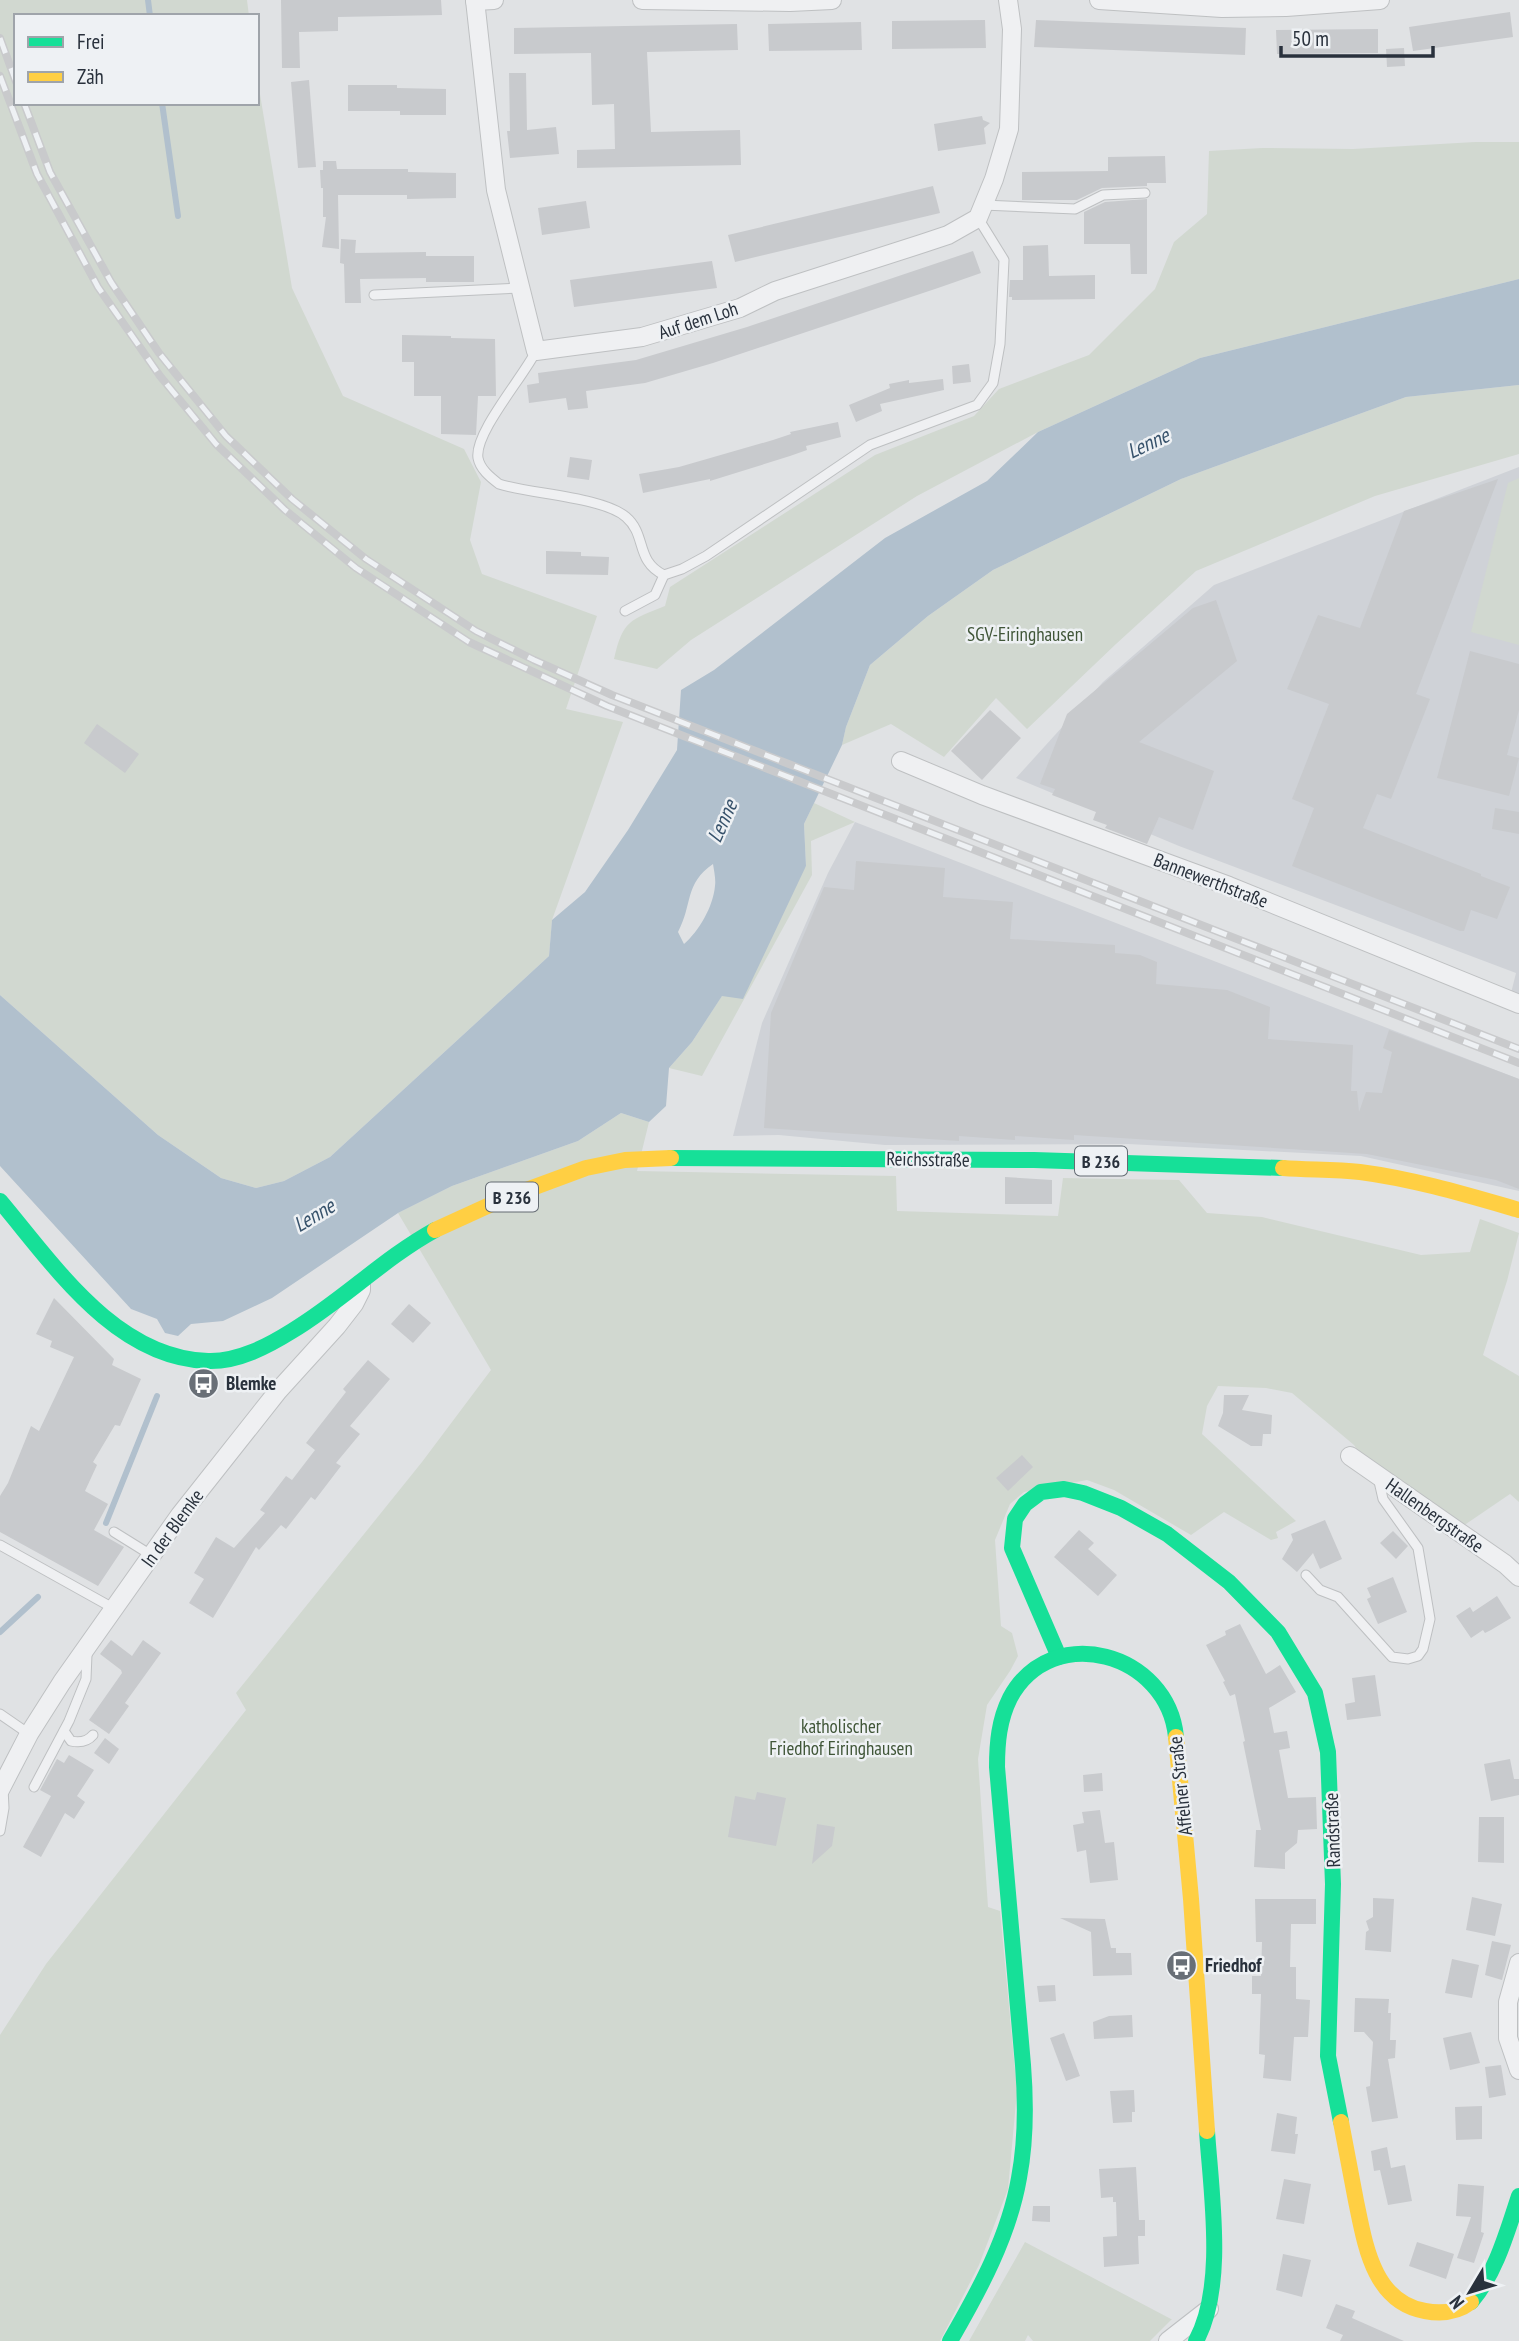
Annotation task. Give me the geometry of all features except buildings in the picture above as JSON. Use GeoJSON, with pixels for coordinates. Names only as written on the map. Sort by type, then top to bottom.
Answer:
{"type":"FeatureCollection","features":[{"type":"Feature","properties":{"kind":"main road","name":"Reichsstraße"},"geometry":{"type":"LineString","coordinates":[[361,1281],[430,1233],[488,1206],[582,1169],[621,1158],[753,1157],[1224,1164],[1370,1174],[1454,1190],[1519,1210]]}},
{"type":"Feature","properties":{"kind":"main road","name":"B 236"},"geometry":{"type":"LineString","coordinates":[[0,1201],[88,1303],[107,1320],[142,1342],[168,1354],[205,1361],[244,1357],[283,1336],[361,1281]]}},
{"type":"Feature","properties":{"kind":"main road","name":"Randstraße"},"geometry":{"type":"LineString","coordinates":[[1059,1657],[1013,1548],[1015,1520],[1025,1504],[1041,1492],[1064,1489],[1083,1493],[1121,1508],[1167,1534],[1229,1582],[1278,1632],[1315,1693],[1328,1752],[1334,1884],[1328,2056],[1365,2244],[1379,2281],[1392,2295],[1417,2310],[1442,2313],[1463,2308],[1483,2285],[1519,2196]]}},
{"type":"Feature","properties":{"kind":"main road","name":"Affelner Straße"},"geometry":{"type":"LineString","coordinates":[[950,2341],[986,2271],[1007,2221],[1019,2183],[1026,2136],[1026,2086],[996,1762],[998,1740],[1007,1705],[1017,1687],[1036,1669],[1069,1654],[1114,1658],[1139,1671],[1161,1694],[1170,1710],[1175,1728],[1208,2126],[1213,2220],[1209,2309],[1204,2326],[1195,2341]]}},
{"type":"Feature","properties":{"kind":"street"},"geometry":{"type":"LineString","coordinates":[[494,0],[475,0],[496,190],[536,351]]}},
{"type":"Feature","properties":{"kind":"street"},"geometry":{"type":"LineString","coordinates":[[642,0],[832,0]]}},
{"type":"Feature","properties":{"kind":"street"},"geometry":{"type":"LineString","coordinates":[[980,212],[1010,129],[1012,29],[1008,0]]}},
{"type":"Feature","properties":{"kind":"street"},"geometry":{"type":"LineString","coordinates":[[1099,0],[1222,8],[1286,7],[1380,0]]}},
{"type":"Feature","properties":{"kind":"street","name":"Auf dem Loh"},"geometry":{"type":"LineString","coordinates":[[536,351],[654,334],[740,307],[775,291],[948,235],[980,212]]}},
{"type":"Feature","properties":{"kind":"street","name":"Bannewerthstraße"},"geometry":{"type":"LineString","coordinates":[[901,761],[982,795],[1229,886],[1519,1004]]}},
{"type":"Feature","properties":{"kind":"street","name":"In der Blemke"},"geometry":{"type":"LineString","coordinates":[[2,1787],[29,1734],[113,1608],[232,1448],[283,1384],[354,1304],[362,1290],[361,1281]]}},
{"type":"Feature","properties":{"kind":"street","name":"Hallenbergstraße"},"geometry":{"type":"LineString","coordinates":[[1349,1456],[1519,1577]]}},
{"type":"Feature","properties":{"kind":"street"},"geometry":{"type":"LineString","coordinates":[[1519,1963],[1508,2002],[1508,2038],[1519,2070]]}},
{"type":"Feature","properties":{"kind":"street"},"geometry":{"type":"LineString","coordinates":[[1168,2341],[1209,2309]]}},
{"type":"Feature","properties":{"kind":"lane"},"geometry":{"type":"LineString","coordinates":[[625,611],[654,595],[664,575],[706,556],[870,445],[977,405],[993,383],[1000,344],[1004,260],[980,212],[1075,209],[1103,195],[1145,193]]}},
{"type":"Feature","properties":{"kind":"lane"},"geometry":{"type":"LineString","coordinates":[[374,295],[520,288]]}},
{"type":"Feature","properties":{"kind":"lane"},"geometry":{"type":"LineString","coordinates":[[536,351],[528,368],[505,397],[484,435],[478,457],[481,466],[499,484],[586,501],[623,514],[635,527],[643,556],[649,565],[664,575]]}},
{"type":"Feature","properties":{"kind":"lane"},"geometry":{"type":"LineString","coordinates":[[1307,1575],[1320,1590],[1338,1597],[1392,1657],[1408,1659],[1418,1656],[1423,1649],[1430,1619],[1418,1548],[1383,1499],[1378,1475]]}},
{"type":"Feature","properties":{"kind":"lane"},"geometry":{"type":"LineString","coordinates":[[114,1532],[151,1555]]}},
{"type":"Feature","properties":{"kind":"lane"},"geometry":{"type":"LineString","coordinates":[[0,1545],[113,1608]]}},
{"type":"Feature","properties":{"kind":"lane"},"geometry":{"type":"LineString","coordinates":[[34,1787],[64,1731],[86,1679],[87,1650]]}},
{"type":"Feature","properties":{"kind":"lane"},"geometry":{"type":"LineString","coordinates":[[0,1714],[29,1734]]}},
{"type":"Feature","properties":{"kind":"lane"},"geometry":{"type":"LineString","coordinates":[[64,1731],[71,1741],[77,1742],[93,1735]]}},
{"type":"Feature","properties":{"kind":"lane"},"geometry":{"type":"LineString","coordinates":[[0,1831],[4,1808],[2,1787]]}},
{"type":"Feature","properties":{"kind":"shaded area"},"geometry":{"type":"Polygon","coordinates":[[[1519,467],[1519,999],[1510,997],[1516,973],[1179,846],[1016,778],[1103,682],[1214,585],[1519,467]]]}},
{"type":"Feature","properties":{"kind":"shaded area"},"geometry":{"type":"Polygon","coordinates":[[[855,822],[1519,1079],[1519,1191],[1361,1156],[1128,1144],[885,1145],[779,1135],[733,1136],[762,1023],[828,873],[855,822]]]}},
{"type":"Feature","properties":{"kind":"green space"},"geometry":{"type":"Polygon","coordinates":[[[0,0],[247,0],[249,14],[14,14],[14,105],[259,105],[259,88],[292,288],[343,396],[464,449],[481,482],[470,540],[482,574],[597,616],[566,709],[623,722],[552,920],[549,956],[330,1157],[284,1181],[256,1188],[221,1178],[158,1135],[0,995],[0,0]]]}},
{"type":"Feature","properties":{"kind":"green space"},"geometry":{"type":"Polygon","coordinates":[[[1519,142],[1519,279],[1200,358],[1038,432],[917,496],[691,640],[657,669],[614,659],[625,629],[636,619],[665,606],[670,587],[875,455],[974,416],[999,389],[1089,355],[1155,289],[1174,242],[1207,214],[1209,151],[1262,148],[1353,149],[1519,142]]]}},
{"type":"Feature","properties":{"kind":"green space","name":"SGV-Eiringhausen"},"geometry":{"type":"Polygon","coordinates":[[[1519,385],[1519,454],[1375,496],[1196,571],[1027,729],[996,698],[944,757],[891,724],[842,745],[846,727],[870,665],[928,616],[993,570],[1181,479],[1406,397],[1519,385]]]}},
{"type":"Feature","properties":{"kind":"green space"},"geometry":{"type":"Polygon","coordinates":[[[1519,478],[1519,645],[1471,632],[1508,483],[1519,478]]]}},
{"type":"Feature","properties":{"kind":"green space"},"geometry":{"type":"Polygon","coordinates":[[[814,803],[855,822],[811,841],[812,875],[702,1076],[669,1068],[692,1042],[806,866],[804,824],[814,803]]]}},
{"type":"Feature","properties":{"kind":"green space","name":"katholischer Friedhof Eiringhausen"},"geometry":{"type":"Polygon","coordinates":[[[621,1113],[649,1122],[637,1171],[896,1176],[897,1211],[1058,1216],[1063,1178],[1179,1180],[1207,1213],[1262,1217],[1421,1255],[1470,1252],[1480,1219],[1519,1233],[1483,1355],[1519,1376],[1519,1502],[1510,1494],[1463,1526],[1358,1451],[1292,1393],[1266,1388],[1218,1386],[1207,1406],[1202,1434],[1296,1521],[1276,1532],[1278,1538],[1271,1540],[1224,1512],[1191,1535],[1114,1490],[1087,1480],[1024,1492],[1010,1504],[995,1540],[1001,1626],[1012,1633],[1018,1656],[987,1705],[978,1759],[988,1907],[1000,1911],[1017,2091],[1008,2189],[979,2265],[940,2341],[0,2341],[0,2035],[46,1964],[246,1710],[236,1693],[422,1462],[491,1370],[398,1213],[452,1186],[578,1141],[621,1113]]]}},
{"type":"Feature","properties":{"kind":"green space"},"geometry":{"type":"Polygon","coordinates":[[[1025,2242],[1172,2319],[1150,2341],[1033,2341],[1028,2335],[1025,2341],[969,2341],[1025,2242]]]}},
{"type":"Feature","properties":{"kind":"water","name":"Lenne"},"geometry":{"type":"Polygon","coordinates":[[[1519,279],[1519,385],[1406,397],[1181,479],[993,570],[928,616],[870,665],[846,727],[842,745],[804,824],[806,866],[743,999],[722,996],[692,1042],[669,1068],[666,1106],[649,1122],[621,1113],[578,1141],[452,1186],[398,1213],[272,1298],[223,1321],[191,1324],[178,1336],[165,1333],[157,1319],[131,1309],[0,1166],[0,995],[158,1135],[221,1178],[256,1188],[284,1181],[330,1157],[549,956],[552,920],[585,892],[628,830],[677,750],[681,690],[714,670],[885,538],[987,481],[1038,432],[1200,358],[1519,279]],[[713,864],[697,879],[693,887],[678,932],[684,944],[700,925],[714,894],[713,864]]]}},
{"type":"Feature","properties":{"kind":"waterway"},"geometry":{"type":"LineString","coordinates":[[148,0],[150,14]]}},
{"type":"Feature","properties":{"kind":"waterway"},"geometry":{"type":"LineString","coordinates":[[162,105],[178,216]]}},
{"type":"Feature","properties":{"kind":"waterway","name":"Blemke"},"geometry":{"type":"LineString","coordinates":[[106,1523],[157,1396]]}},
{"type":"Feature","properties":{"kind":"waterway","name":"Blemke"},"geometry":{"type":"LineString","coordinates":[[0,1632],[38,1597]]}},
{"type":"Feature","properties":{"kind":"railway"},"geometry":{"type":"LineString","coordinates":[[0,38],[14,76]]}},
{"type":"Feature","properties":{"kind":"railway"},"geometry":{"type":"LineString","coordinates":[[0,76],[37,174],[98,287],[160,376],[216,444],[285,510],[356,568],[469,642],[607,706],[1519,1063]]}},
{"type":"Feature","properties":{"kind":"railway"},"geometry":{"type":"LineString","coordinates":[[25,105],[50,172],[111,282],[159,353],[226,436],[292,499],[366,559],[476,631],[612,695],[1519,1049]]}},
{"type":"Feature","properties":{"kind":"traffic: fast"},"geometry":{"type":"LineString","coordinates":[[671,1158],[1034,1160],[1283,1168]]}},
{"type":"Feature","properties":{"kind":"traffic: fast"},"geometry":{"type":"LineString","coordinates":[[0,1201],[65,1279],[89,1304],[116,1326],[144,1344],[175,1356],[208,1361],[241,1356],[283,1337],[328,1307],[398,1253],[435,1230]]}},
{"type":"Feature","properties":{"kind":"traffic: fast"},"geometry":{"type":"LineString","coordinates":[[1059,1657],[1012,1548],[1015,1519],[1025,1504],[1041,1492],[1064,1489],[1083,1493],[1121,1508],[1167,1534],[1229,1582],[1278,1632],[1315,1693],[1328,1752],[1333,1884],[1328,2056],[1341,2122]]}},
{"type":"Feature","properties":{"kind":"traffic: fast"},"geometry":{"type":"LineString","coordinates":[[950,2341],[982,2283],[1000,2242],[1014,2200],[1023,2150],[1024,2079],[997,1767],[999,1732],[1006,1706],[1029,1674],[1053,1659],[1079,1654],[1106,1657],[1131,1667],[1153,1684],[1168,1708],[1176,1737]]}},
{"type":"Feature","properties":{"kind":"traffic: fast"},"geometry":{"type":"LineString","coordinates":[[1196,2341],[1205,2319],[1214,2267],[1207,2131]]}},
{"type":"Feature","properties":{"kind":"traffic: fast"},"geometry":{"type":"LineString","coordinates":[[1471,2302],[1494,2265],[1519,2196]]}},
{"type":"Feature","properties":{"kind":"traffic: slow"},"geometry":{"type":"LineString","coordinates":[[435,1230],[505,1198],[586,1168],[625,1160],[671,1158]]}},
{"type":"Feature","properties":{"kind":"traffic: slow"},"geometry":{"type":"LineString","coordinates":[[1283,1168],[1380,1175],[1519,1210]]}},
{"type":"Feature","properties":{"kind":"traffic: slow"},"geometry":{"type":"LineString","coordinates":[[1176,1737],[1191,1899],[1207,2131]]}},
{"type":"Feature","properties":{"kind":"traffic: slow"},"geometry":{"type":"LineString","coordinates":[[1341,2122],[1363,2235],[1374,2269],[1383,2284],[1407,2305],[1425,2311],[1449,2311],[1471,2302]]}},
{"type":"Feature","properties":{"kind":"place","name":"Blemke"},"geometry":{"type":"Point","coordinates":[203,1383]}},
{"type":"Feature","properties":{"kind":"place","name":"Friedhof"},"geometry":{"type":"Point","coordinates":[1182,1965]}}]}
